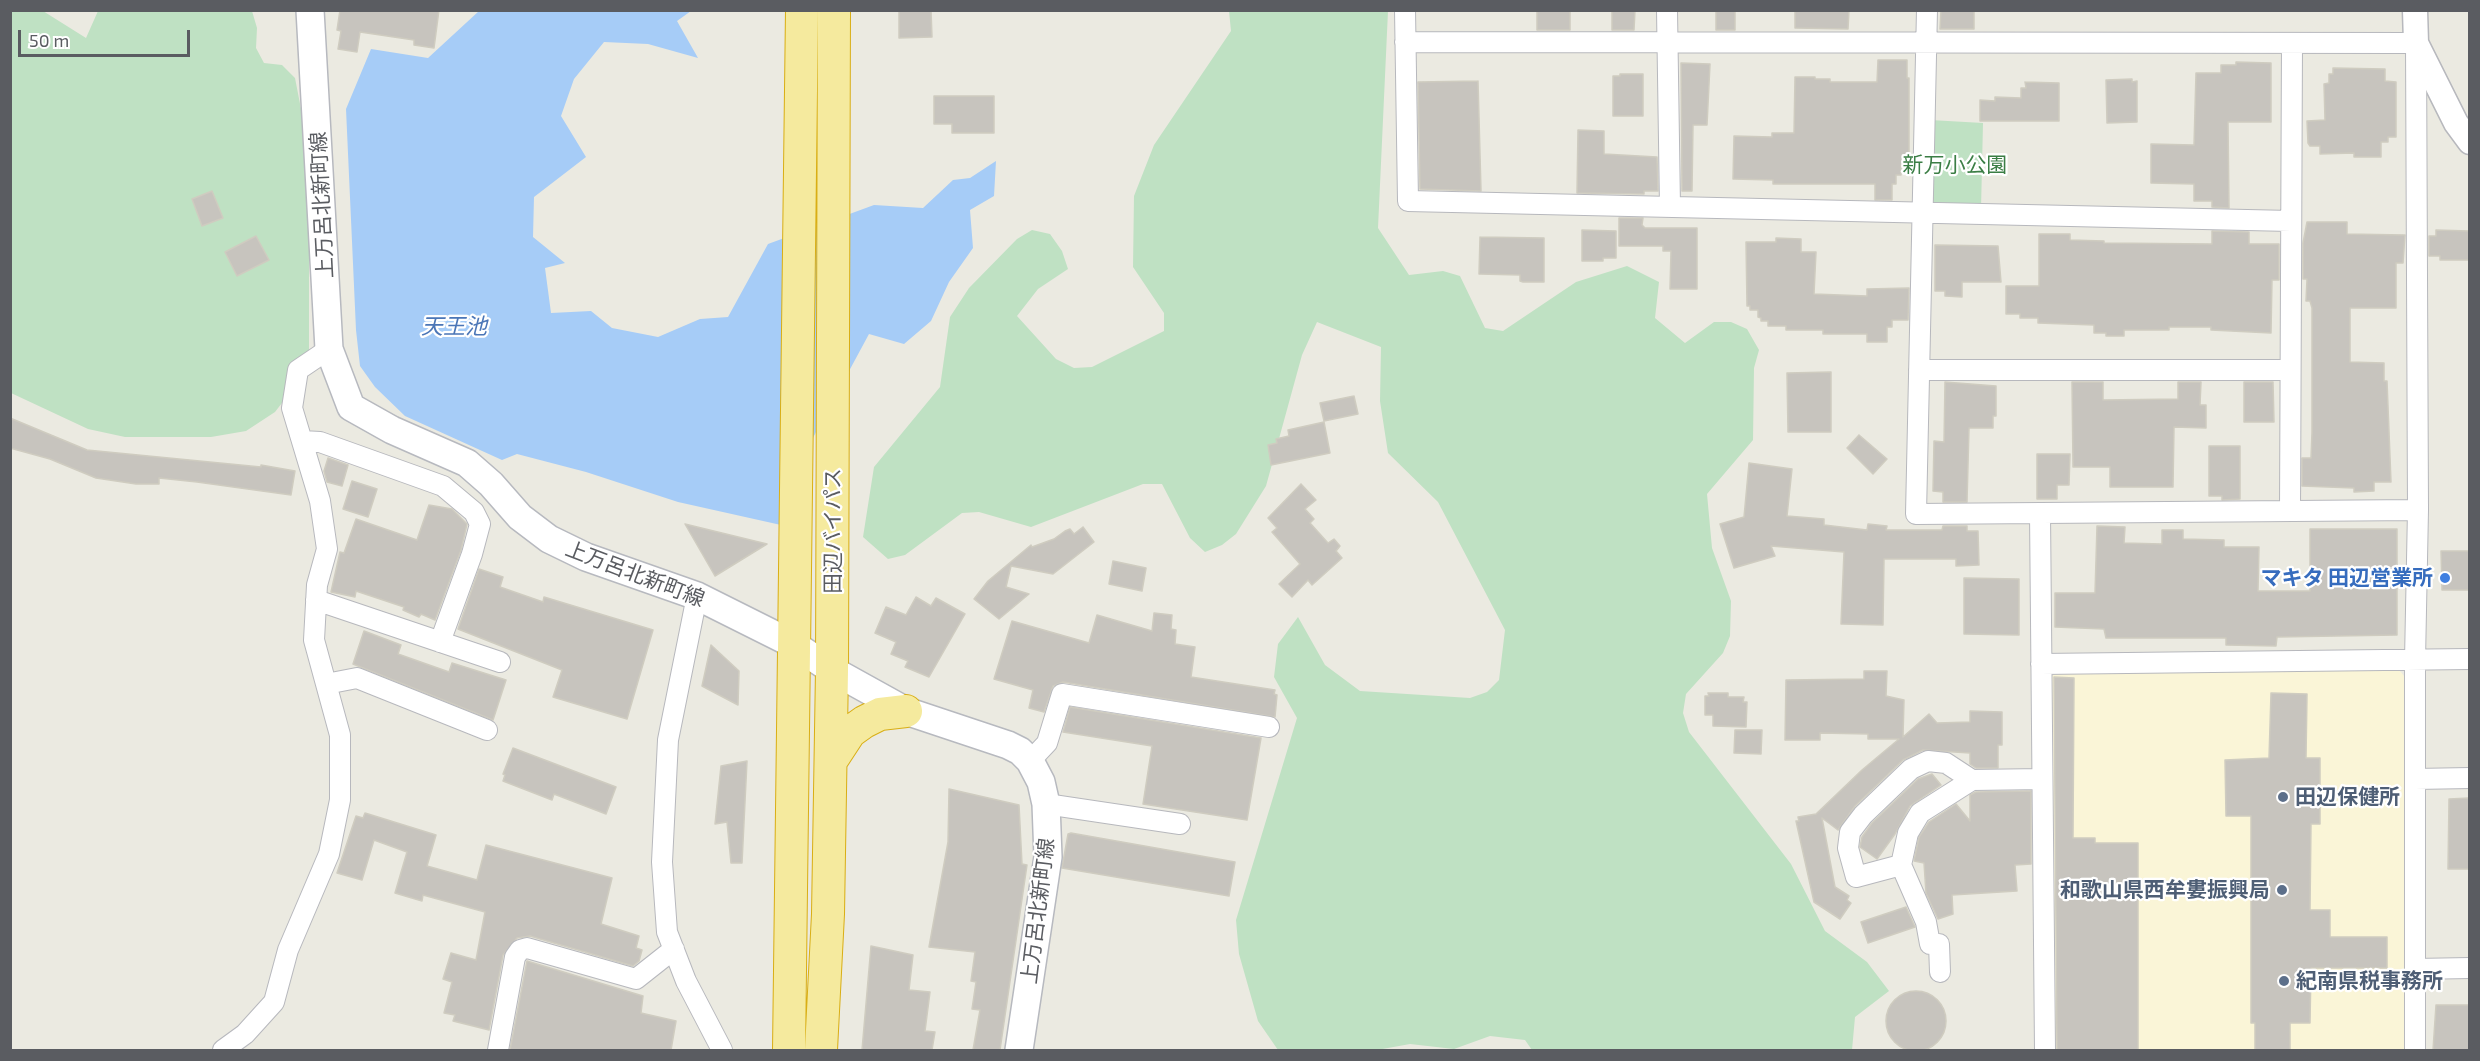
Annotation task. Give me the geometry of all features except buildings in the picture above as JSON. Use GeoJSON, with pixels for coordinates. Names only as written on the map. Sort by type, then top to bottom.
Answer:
{"type":"FeatureCollection","features":[{"type":"Feature","properties":{"kind":"highway","name":"田辺バイパス"},"geometry":{"type":"LineString","coordinates":[[789,1050],[802,10]]}},
{"type":"Feature","properties":{"kind":"highway","name":"田辺バイパス"},"geometry":{"type":"LineString","coordinates":[[821,1050],[828,914],[831,761],[834,10]]}},
{"type":"Feature","properties":{"kind":"highway"},"geometry":{"type":"LineString","coordinates":[[831,761],[850,732],[864,722],[880,714],[906,711]]}},
{"type":"Feature","properties":{"kind":"main road","name":"上万呂北新町線"},"geometry":{"type":"LineString","coordinates":[[310,10],[329,349],[351,407],[392,430],[467,463],[491,484],[520,517],[549,539],[586,557],[697,596],[794,644],[832,670],[906,711],[1008,745],[1030,761],[1041,782],[1046,804],[1048,857],[1019,1050]]}},
{"type":"Feature","properties":{"kind":"street"},"geometry":{"type":"LineString","coordinates":[[1405,10],[1408,201],[2291,221]]}},
{"type":"Feature","properties":{"kind":"street"},"geometry":{"type":"LineString","coordinates":[[1667,10],[1670,207]]}},
{"type":"Feature","properties":{"kind":"street"},"geometry":{"type":"LineString","coordinates":[[1927,10],[1916,514],[2418,510]]}},
{"type":"Feature","properties":{"kind":"street"},"geometry":{"type":"LineString","coordinates":[[2415,10],[2418,510],[2415,660],[2415,1050]]}},
{"type":"Feature","properties":{"kind":"street"},"geometry":{"type":"LineString","coordinates":[[1406,42],[2416,43]]}},
{"type":"Feature","properties":{"kind":"street"},"geometry":{"type":"LineString","coordinates":[[2290,511],[2292,43]]}},
{"type":"Feature","properties":{"kind":"street"},"geometry":{"type":"LineString","coordinates":[[2416,43],[2469,142]]}},
{"type":"Feature","properties":{"kind":"street"},"geometry":{"type":"LineString","coordinates":[[223,1050],[244,1034],[274,1002],[288,951],[329,854],[340,800],[340,735],[314,640],[317,585],[327,549],[321,501],[292,408],[298,370],[329,349]]}},
{"type":"Feature","properties":{"kind":"street"},"geometry":{"type":"LineString","coordinates":[[1919,370],[2290,370]]}},
{"type":"Feature","properties":{"kind":"street"},"geometry":{"type":"LineString","coordinates":[[302,441],[320,442],[443,486],[474,512],[480,524],[472,554],[440,642]]}},
{"type":"Feature","properties":{"kind":"street"},"geometry":{"type":"LineString","coordinates":[[2040,513],[2045,1050]]}},
{"type":"Feature","properties":{"kind":"street"},"geometry":{"type":"LineString","coordinates":[[697,596],[668,740],[663,801],[664,885],[667,932],[686,981],[722,1050]]}},
{"type":"Feature","properties":{"kind":"street"},"geometry":{"type":"LineString","coordinates":[[316,600],[500,662]]}},
{"type":"Feature","properties":{"kind":"street"},"geometry":{"type":"LineString","coordinates":[[2041,664],[2469,659]]}},
{"type":"Feature","properties":{"kind":"street"},"geometry":{"type":"LineString","coordinates":[[326,684],[357,678],[487,730]]}},
{"type":"Feature","properties":{"kind":"street"},"geometry":{"type":"LineString","coordinates":[[1030,761],[1047,743],[1062,694],[1269,727]]}},
{"type":"Feature","properties":{"kind":"street"},"geometry":{"type":"LineString","coordinates":[[1901,865],[1856,878],[1848,848],[1850,832],[1863,815],[1911,769],[1928,761],[1946,763],[1972,780]]}},
{"type":"Feature","properties":{"kind":"street"},"geometry":{"type":"LineString","coordinates":[[2415,779],[2469,778]]}},
{"type":"Feature","properties":{"kind":"street"},"geometry":{"type":"LineString","coordinates":[[1940,972],[1939,944],[1930,944],[1926,922],[1901,865],[1908,833],[1920,813],[1972,780],[2042,779]]}},
{"type":"Feature","properties":{"kind":"street"},"geometry":{"type":"LineString","coordinates":[[1046,804],[1180,824]]}},
{"type":"Feature","properties":{"kind":"street"},"geometry":{"type":"LineString","coordinates":[[498,1050],[515,957],[520,950],[527,948],[636,979],[674,949]]}},
{"type":"Feature","properties":{"kind":"street"},"geometry":{"type":"LineString","coordinates":[[2415,969],[2469,968]]}},
{"type":"Feature","properties":{"kind":"shaded area"},"geometry":{"type":"Polygon","coordinates":[[[2059,670],[2400,671],[2408,681],[2406,1050],[2048,1050],[2050,678],[2059,670]]]}},
{"type":"Feature","properties":{"kind":"green space"},"geometry":{"type":"Polygon","coordinates":[[[10,11],[43,11],[86,38],[98,11],[252,11],[257,28],[256,48],[264,63],[282,65],[295,78],[309,150],[309,353],[298,382],[275,412],[246,431],[211,437],[125,437],[88,429],[11,393],[10,11]]]}},
{"type":"Feature","properties":{"kind":"green space"},"geometry":{"type":"Polygon","coordinates":[[[1229,11],[1388,11],[1378,228],[1409,275],[1443,271],[1460,276],[1485,328],[1503,331],[1576,282],[1627,266],[1659,282],[1655,318],[1685,343],[1714,322],[1731,322],[1747,329],[1759,350],[1754,368],[1753,440],[1707,494],[1712,548],[1731,601],[1730,636],[1723,653],[1686,694],[1683,713],[1689,732],[1791,864],[1825,931],[1867,962],[1889,991],[1855,1017],[1852,1050],[1532,1050],[1525,1040],[1490,1036],[1454,1049],[1410,1044],[1377,1050],[1278,1050],[1258,1021],[1239,954],[1236,920],[1297,718],[1274,677],[1278,644],[1298,617],[1325,665],[1360,691],[1470,698],[1487,692],[1499,680],[1505,630],[1438,502],[1388,453],[1380,401],[1381,347],[1317,322],[1302,355],[1266,486],[1236,534],[1222,545],[1205,552],[1190,538],[1162,484],[1143,484],[1031,527],[979,512],[962,513],[905,555],[888,559],[863,537],[874,467],[940,387],[950,317],[969,288],[1017,239],[1032,230],[1050,234],[1062,251],[1068,269],[1038,289],[1017,316],[1056,359],[1074,368],[1092,367],[1164,331],[1164,313],[1133,267],[1134,196],[1154,145],[1231,31],[1229,11]]]}},
{"type":"Feature","properties":{"kind":"green space","name":"新万小公園"},"geometry":{"type":"Polygon","coordinates":[[[1930,120],[1983,123],[1981,209],[1926,206],[1930,120]]]}},
{"type":"Feature","properties":{"kind":"water","name":"天王池"},"geometry":{"type":"Polygon","coordinates":[[[479,11],[691,11],[677,21],[698,58],[648,44],[604,42],[574,79],[561,116],[586,157],[534,197],[533,237],[565,263],[545,268],[551,313],[591,311],[612,328],[658,337],[700,319],[728,317],[768,244],[874,205],[923,208],[953,180],[970,178],[996,161],[994,196],[970,210],[973,248],[949,282],[931,321],[904,344],[869,334],[781,497],[781,525],[678,502],[586,472],[517,454],[502,460],[405,416],[375,387],[360,366],[356,330],[346,109],[371,49],[428,58],[479,11]]]}},
{"type":"Feature","properties":{"kind":"place","name":"マキタ 田辺営業所"},"geometry":{"type":"Point","coordinates":[2445,578]}},
{"type":"Feature","properties":{"kind":"place","name":"田辺保健所"},"geometry":{"type":"Point","coordinates":[2283,797]}},
{"type":"Feature","properties":{"kind":"place","name":"和歌山県西牟婁振興局"},"geometry":{"type":"Point","coordinates":[2282,890]}},
{"type":"Feature","properties":{"kind":"place","name":"紀南県税事務所"},"geometry":{"type":"Point","coordinates":[2284,981]}}]}
